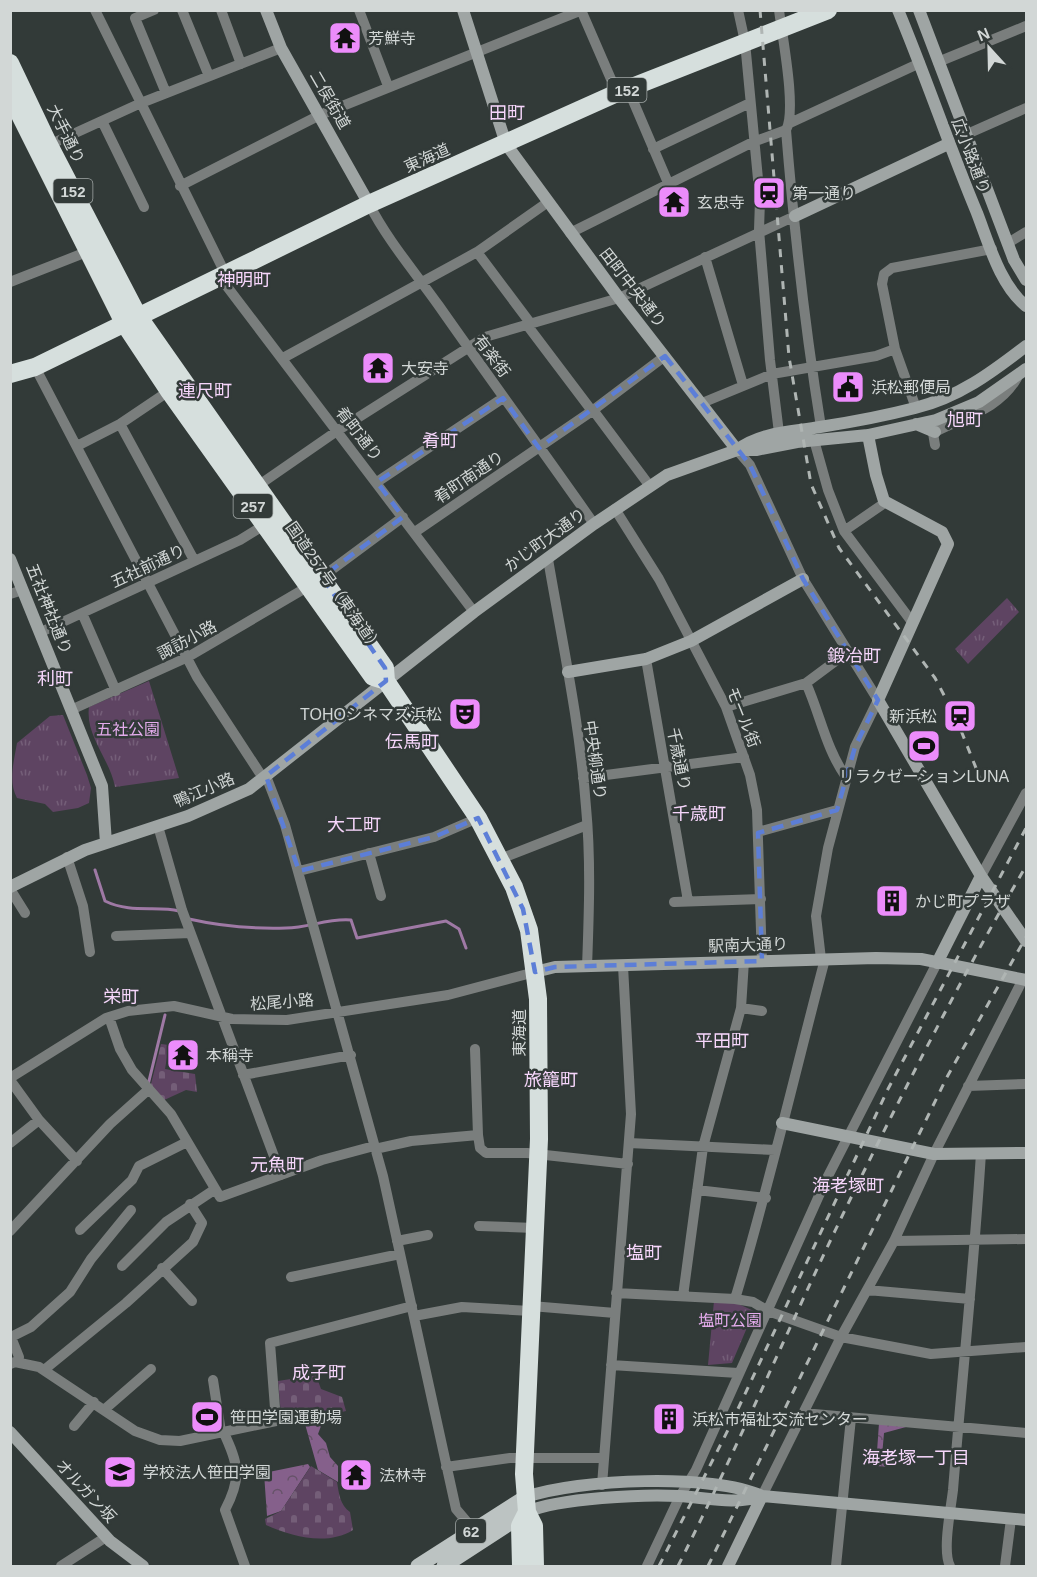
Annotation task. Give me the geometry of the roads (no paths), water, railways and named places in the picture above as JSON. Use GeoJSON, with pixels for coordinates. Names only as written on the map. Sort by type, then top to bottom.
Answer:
{"type":"FeatureCollection","features":[{"type":"Feature","properties":{"kind":"highway","name":"152"},"geometry":{"type":"LineString","coordinates":[[747,41],[780,23],[828,10]]}},
{"type":"Feature","properties":{"kind":"highway","name":"東海道"},"geometry":{"type":"LineString","coordinates":[[10,374],[35,367],[369,204],[623,91],[747,41]]}},
{"type":"Feature","properties":{"kind":"highway","name":"大手通り"},"geometry":{"type":"LineString","coordinates":[[10,63],[131,319]]}},
{"type":"Feature","properties":{"kind":"highway","name":"大手通り"},"geometry":{"type":"LineString","coordinates":[[10,95],[88,251],[131,319]]}},
{"type":"Feature","properties":{"kind":"highway","name":"国道257号（東海道）"},"geometry":{"type":"LineString","coordinates":[[131,319],[169,391],[266,524],[316,582]]}},
{"type":"Feature","properties":{"kind":"highway","name":"国道257号（東海道）"},"geometry":{"type":"LineString","coordinates":[[131,319],[259,485],[373,677],[386,681]]}},
{"type":"Feature","properties":{"kind":"highway","name":"東海道"},"geometry":{"type":"LineString","coordinates":[[386,681],[478,818],[500,859],[526,918],[538,999],[538,1155],[524,1459],[526,1504],[534,1526],[535,1566]]}},
{"type":"Feature","properties":{"kind":"highway","name":"東海道"},"geometry":{"type":"LineString","coordinates":[[521,1566],[520,1526],[526,1504]]}},
{"type":"Feature","properties":{"kind":"main road","name":"62"},"geometry":{"type":"LineString","coordinates":[[418,1566],[473,1529],[526,1504]]}},
{"type":"Feature","properties":{"kind":"main road","name":"62"},"geometry":{"type":"LineString","coordinates":[[444,1566],[526,1504]]}},
{"type":"Feature","properties":{"kind":"street","name":"肴町通り"},"geometry":{"type":"LineString","coordinates":[[95,10],[222,275],[474,612]]}},
{"type":"Feature","properties":{"kind":"street"},"geometry":{"type":"LineString","coordinates":[[154,10],[135,18],[166,93]]}},
{"type":"Feature","properties":{"kind":"street"},"geometry":{"type":"LineString","coordinates":[[182,10],[209,76]]}},
{"type":"Feature","properties":{"kind":"street"},"geometry":{"type":"LineString","coordinates":[[221,10],[241,64]]}},
{"type":"Feature","properties":{"kind":"street","name":"二俣街道"},"geometry":{"type":"LineString","coordinates":[[266,10],[281,48],[369,204]]}},
{"type":"Feature","properties":{"kind":"street"},"geometry":{"type":"LineString","coordinates":[[359,10],[388,86]]}},
{"type":"Feature","properties":{"kind":"street","name":"田町中央通り"},"geometry":{"type":"LineString","coordinates":[[463,10],[506,144],[619,298],[737,450]]}},
{"type":"Feature","properties":{"kind":"street"},"geometry":{"type":"LineString","coordinates":[[738,10],[747,41],[753,142],[760,200],[759,230],[779,433]]}},
{"type":"Feature","properties":{"kind":"street","name":"広小路通り"},"geometry":{"type":"LineString","coordinates":[[898,10],[920,63],[948,144],[992,249],[1012,290],[1025,308]]}},
{"type":"Feature","properties":{"kind":"street","name":"広小路通り"},"geometry":{"type":"LineString","coordinates":[[918,10],[1008,243],[1026,280]]}},
{"type":"Feature","properties":{"kind":"street"},"geometry":{"type":"LineString","coordinates":[[180,186],[320,115],[581,11],[669,184]]}},
{"type":"Feature","properties":{"kind":"street"},"geometry":{"type":"LineString","coordinates":[[780,23],[795,216],[818,430],[828,490],[844,531],[912,622]]}},
{"type":"Feature","properties":{"kind":"street"},"geometry":{"type":"LineString","coordinates":[[938,62],[1026,26]]}},
{"type":"Feature","properties":{"kind":"street"},"geometry":{"type":"LineString","coordinates":[[49,145],[141,103],[281,48]]}},
{"type":"Feature","properties":{"kind":"street"},"geometry":{"type":"LineString","coordinates":[[570,232],[920,63]]}},
{"type":"Feature","properties":{"kind":"street"},"geometry":{"type":"LineString","coordinates":[[652,149],[750,103]]}},
{"type":"Feature","properties":{"kind":"street"},"geometry":{"type":"LineString","coordinates":[[965,135],[1026,108]]}},
{"type":"Feature","properties":{"kind":"street"},"geometry":{"type":"LineString","coordinates":[[102,121],[144,207]]}},
{"type":"Feature","properties":{"kind":"street"},"geometry":{"type":"LineString","coordinates":[[259,485],[337,431],[485,337],[619,298],[759,230],[795,216],[948,144]]}},
{"type":"Feature","properties":{"kind":"street"},"geometry":{"type":"LineString","coordinates":[[283,358],[477,252],[548,202]]}},
{"type":"Feature","properties":{"kind":"street","name":"有楽街"},"geometry":{"type":"LineString","coordinates":[[369,204],[386,236],[594,524]]}},
{"type":"Feature","properties":{"kind":"street"},"geometry":{"type":"LineString","coordinates":[[1008,243],[1026,232]]}},
{"type":"Feature","properties":{"kind":"street"},"geometry":{"type":"LineString","coordinates":[[916,408],[895,350],[882,284],[884,274],[892,268],[992,249]]}},
{"type":"Feature","properties":{"kind":"street"},"geometry":{"type":"LineString","coordinates":[[10,282],[88,251]]}},
{"type":"Feature","properties":{"kind":"street"},"geometry":{"type":"LineString","coordinates":[[477,252],[529,324],[595,408],[649,485]]}},
{"type":"Feature","properties":{"kind":"street"},"geometry":{"type":"LineString","coordinates":[[705,257],[743,385]]}},
{"type":"Feature","properties":{"kind":"street"},"geometry":{"type":"LineString","coordinates":[[973,385],[976,378],[1026,338]]}},
{"type":"Feature","properties":{"kind":"street"},"geometry":{"type":"LineString","coordinates":[[957,394],[1026,346]]}},
{"type":"Feature","properties":{"kind":"street"},"geometry":{"type":"LineString","coordinates":[[702,403],[772,374],[895,350]]}},
{"type":"Feature","properties":{"kind":"street"},"geometry":{"type":"LineString","coordinates":[[737,450],[756,450],[818,430],[916,408],[987,383],[1026,354]]}},
{"type":"Feature","properties":{"kind":"street","name":"肴町南通り"},"geometry":{"type":"LineString","coordinates":[[415,532],[540,448],[665,356]]}},
{"type":"Feature","properties":{"kind":"street"},"geometry":{"type":"LineString","coordinates":[[35,367],[197,677],[263,778],[266,776],[300,872],[340,1012],[397,1241],[457,1512],[473,1529]]}},
{"type":"Feature","properties":{"kind":"street"},"geometry":{"type":"LineString","coordinates":[[818,430],[868,435],[913,426],[979,402],[1022,372]]}},
{"type":"Feature","properties":{"kind":"street"},"geometry":{"type":"LineString","coordinates":[[737,450],[749,440],[779,433],[848,429],[894,423],[935,432],[966,420],[983,410],[1013,384],[1022,372]]}},
{"type":"Feature","properties":{"kind":"street"},"geometry":{"type":"LineString","coordinates":[[77,446],[120,424],[169,391]]}},
{"type":"Feature","properties":{"kind":"street"},"geometry":{"type":"LineString","coordinates":[[377,482],[503,398]]}},
{"type":"Feature","properties":{"kind":"street"},"geometry":{"type":"LineString","coordinates":[[120,424],[195,560]]}},
{"type":"Feature","properties":{"kind":"street"},"geometry":{"type":"LineString","coordinates":[[935,432],[933,437],[935,445]]}},
{"type":"Feature","properties":{"kind":"street"},"geometry":{"type":"LineString","coordinates":[[735,1299],[766,1198],[775,1150],[823,959],[816,916],[837,810],[846,777],[855,747],[948,544],[942,532],[886,502],[876,475],[868,435]]}},
{"type":"Feature","properties":{"kind":"street"},"geometry":{"type":"LineString","coordinates":[[737,450],[750,465],[803,579],[878,699],[981,876],[1026,941]]}},
{"type":"Feature","properties":{"kind":"street","name":"かじ町大通り"},"geometry":{"type":"LineString","coordinates":[[386,681],[474,612],[649,485],[687,466],[737,450]]}},
{"type":"Feature","properties":{"kind":"street"},"geometry":{"type":"LineString","coordinates":[[844,531],[886,502]]}},
{"type":"Feature","properties":{"kind":"street","name":"モール街"},"geometry":{"type":"LineString","coordinates":[[615,509],[659,579],[726,707],[744,757],[757,810],[762,961]]}},
{"type":"Feature","properties":{"kind":"street","name":"諏訪小路"},"geometry":{"type":"LineString","coordinates":[[73,709],[188,657],[316,582],[403,517]]}},
{"type":"Feature","properties":{"kind":"street","name":"五社前通り"},"geometry":{"type":"LineString","coordinates":[[40,632],[240,540],[266,524]]}},
{"type":"Feature","properties":{"kind":"street","name":"五社神社通り"},"geometry":{"type":"LineString","coordinates":[[10,559],[73,709],[102,786],[106,843]]}},
{"type":"Feature","properties":{"kind":"street","name":"中央柳通り"},"geometry":{"type":"LineString","coordinates":[[548,559],[568,672],[583,778],[590,898],[587,967]]}},
{"type":"Feature","properties":{"kind":"street"},"geometry":{"type":"LineString","coordinates":[[568,672],[646,659],[691,641],[803,579]]}},
{"type":"Feature","properties":{"kind":"street"},"geometry":{"type":"LineString","coordinates":[[10,594],[23,590]]}},
{"type":"Feature","properties":{"kind":"street"},"geometry":{"type":"LineString","coordinates":[[82,613],[116,691]]}},
{"type":"Feature","properties":{"kind":"street"},"geometry":{"type":"LineString","coordinates":[[726,707],[806,683],[840,657],[848,654]]}},
{"type":"Feature","properties":{"kind":"street","name":"千歳通り"},"geometry":{"type":"LineString","coordinates":[[646,659],[688,902]]}},
{"type":"Feature","properties":{"kind":"street","name":"鴨江小路"},"geometry":{"type":"LineString","coordinates":[[10,888],[67,857],[236,797],[386,681]]}},
{"type":"Feature","properties":{"kind":"street"},"geometry":{"type":"LineString","coordinates":[[806,683],[824,725],[832,754],[846,777]]}},
{"type":"Feature","properties":{"kind":"street"},"geometry":{"type":"LineString","coordinates":[[583,778],[744,757]]}},
{"type":"Feature","properties":{"kind":"street"},"geometry":{"type":"LineString","coordinates":[[647,1566],[848,1137],[981,876],[1026,793]]}},
{"type":"Feature","properties":{"kind":"street"},"geometry":{"type":"LineString","coordinates":[[758,832],[837,810]]}},
{"type":"Feature","properties":{"kind":"street"},"geometry":{"type":"LineString","coordinates":[[300,872],[434,837],[478,818]]}},
{"type":"Feature","properties":{"kind":"street"},"geometry":{"type":"LineString","coordinates":[[500,859],[587,825]]}},
{"type":"Feature","properties":{"kind":"street"},"geometry":{"type":"LineString","coordinates":[[158,826],[190,933],[224,1017],[243,1075],[281,1175]]}},
{"type":"Feature","properties":{"kind":"street"},"geometry":{"type":"LineString","coordinates":[[369,853],[381,896]]}},
{"type":"Feature","properties":{"kind":"street"},"geometry":{"type":"LineString","coordinates":[[67,857],[83,906],[90,952]]}},
{"type":"Feature","properties":{"kind":"street"},"geometry":{"type":"LineString","coordinates":[[10,888],[25,913]]}},
{"type":"Feature","properties":{"kind":"street"},"geometry":{"type":"LineString","coordinates":[[674,902],[761,899]]}},
{"type":"Feature","properties":{"kind":"street"},"geometry":{"type":"LineString","coordinates":[[116,936],[139,937],[190,933]]}},
{"type":"Feature","properties":{"kind":"street","name":"駅南大通り"},"geometry":{"type":"LineString","coordinates":[[535,972],[555,967],[890,958],[962,966],[1024,980]]}},
{"type":"Feature","properties":{"kind":"street"},"geometry":{"type":"LineString","coordinates":[[683,1296],[703,1147],[741,1008],[744,961]]}},
{"type":"Feature","properties":{"kind":"street"},"geometry":{"type":"LineString","coordinates":[[602,1485],[629,1143],[630,1065],[623,966]]}},
{"type":"Feature","properties":{"kind":"street","name":"松尾小路"},"geometry":{"type":"LineString","coordinates":[[10,1079],[109,1017],[128,1011],[174,1006],[224,1017],[277,1021],[448,995],[535,972]]}},
{"type":"Feature","properties":{"kind":"street"},"geometry":{"type":"LineString","coordinates":[[728,1566],[841,1337],[894,1241],[934,1154],[1024,980]]}},
{"type":"Feature","properties":{"kind":"street"},"geometry":{"type":"LineString","coordinates":[[741,1008],[762,1011]]}},
{"type":"Feature","properties":{"kind":"street"},"geometry":{"type":"LineString","coordinates":[[109,1017],[122,1054],[148,1090],[171,1114],[220,1197],[281,1175],[375,1148],[411,1141],[478,1136]]}},
{"type":"Feature","properties":{"kind":"street"},"geometry":{"type":"LineString","coordinates":[[475,1050],[478,1136],[480,1148],[486,1153],[538,1155],[628,1164]]}},
{"type":"Feature","properties":{"kind":"street"},"geometry":{"type":"LineString","coordinates":[[243,1075],[351,1055]]}},
{"type":"Feature","properties":{"kind":"street"},"geometry":{"type":"LineString","coordinates":[[10,1079],[39,1120],[76,1161]]}},
{"type":"Feature","properties":{"kind":"street"},"geometry":{"type":"LineString","coordinates":[[968,1086],[1026,1084]]}},
{"type":"Feature","properties":{"kind":"street"},"geometry":{"type":"LineString","coordinates":[[10,1231],[148,1090]]}},
{"type":"Feature","properties":{"kind":"street"},"geometry":{"type":"LineString","coordinates":[[10,1143],[39,1120]]}},
{"type":"Feature","properties":{"kind":"street"},"geometry":{"type":"LineString","coordinates":[[782,1123],[934,1154],[1026,1153]]}},
{"type":"Feature","properties":{"kind":"street"},"geometry":{"type":"LineString","coordinates":[[80,1230],[132,1180],[140,1166],[187,1142]]}},
{"type":"Feature","properties":{"kind":"street"},"geometry":{"type":"LineString","coordinates":[[629,1143],[775,1150]]}},
{"type":"Feature","properties":{"kind":"street"},"geometry":{"type":"LineString","coordinates":[[936,1566],[948,1564],[950,1513],[967,1352],[981,1153]]}},
{"type":"Feature","properties":{"kind":"street"},"geometry":{"type":"LineString","coordinates":[[122,1266],[166,1222],[214,1190]]}},
{"type":"Feature","properties":{"kind":"street"},"geometry":{"type":"LineString","coordinates":[[697,1190],[766,1198]]}},
{"type":"Feature","properties":{"kind":"street"},"geometry":{"type":"LineString","coordinates":[[44,1370],[126,1303],[193,1242],[202,1223],[190,1204]]}},
{"type":"Feature","properties":{"kind":"street"},"geometry":{"type":"LineString","coordinates":[[14,1363],[20,1357],[11,1337],[31,1327],[70,1292],[92,1259],[131,1210]]}},
{"type":"Feature","properties":{"kind":"street"},"geometry":{"type":"LineString","coordinates":[[479,1226],[535,1228]]}},
{"type":"Feature","properties":{"kind":"street"},"geometry":{"type":"LineString","coordinates":[[397,1241],[429,1234]]}},
{"type":"Feature","properties":{"kind":"street"},"geometry":{"type":"LineString","coordinates":[[894,1241],[1026,1239]]}},
{"type":"Feature","properties":{"kind":"street"},"geometry":{"type":"LineString","coordinates":[[291,1277],[400,1254]]}},
{"type":"Feature","properties":{"kind":"street"},"geometry":{"type":"LineString","coordinates":[[162,1268],[192,1301]]}},
{"type":"Feature","properties":{"kind":"street"},"geometry":{"type":"LineString","coordinates":[[867,1290],[970,1299]]}},
{"type":"Feature","properties":{"kind":"street"},"geometry":{"type":"LineString","coordinates":[[616,1293],[735,1299],[753,1302],[768,1311],[841,1337],[931,1354],[1026,1347]]}},
{"type":"Feature","properties":{"kind":"street"},"geometry":{"type":"LineString","coordinates":[[14,1363],[44,1370],[140,1433],[167,1441],[205,1437],[222,1431],[276,1421],[270,1342],[413,1311],[462,1307],[615,1313]]}},
{"type":"Feature","properties":{"kind":"street"},"geometry":{"type":"LineString","coordinates":[[611,1365],[738,1373]]}},
{"type":"Feature","properties":{"kind":"street"},"geometry":{"type":"LineString","coordinates":[[105,1409],[151,1369]]}},
{"type":"Feature","properties":{"kind":"street"},"geometry":{"type":"LineString","coordinates":[[213,1380],[222,1431],[238,1473],[235,1490],[225,1510],[246,1566]]}},
{"type":"Feature","properties":{"kind":"street"},"geometry":{"type":"LineString","coordinates":[[74,1426],[94,1402]]}},
{"type":"Feature","properties":{"kind":"street"},"geometry":{"type":"LineString","coordinates":[[804,1413],[1026,1433]]}},
{"type":"Feature","properties":{"kind":"street"},"geometry":{"type":"LineString","coordinates":[[836,1566],[851,1418]]}},
{"type":"Feature","properties":{"kind":"street","name":"オルガン坂"},"geometry":{"type":"LineString","coordinates":[[10,1432],[106,1537],[142,1566]]}},
{"type":"Feature","properties":{"kind":"street"},"geometry":{"type":"LineString","coordinates":[[446,1467],[524,1459],[604,1458]]}},
{"type":"Feature","properties":{"kind":"street"},"geometry":{"type":"LineString","coordinates":[[526,1504],[602,1485],[642,1481],[688,1482],[744,1488],[762,1496],[1026,1520]]}},
{"type":"Feature","properties":{"kind":"street"},"geometry":{"type":"LineString","coordinates":[[526,1504],[546,1506],[614,1498],[680,1496],[743,1502],[762,1496]]}},
{"type":"Feature","properties":{"kind":"street"},"geometry":{"type":"LineString","coordinates":[[1005,1566],[1011,1519]]}},
{"type":"Feature","properties":{"kind":"street"},"geometry":{"type":"LineString","coordinates":[[61,1566],[106,1537]]}},
{"type":"Feature","properties":{"kind":"waterway"},"geometry":{"type":"LineString","coordinates":[[95,870],[105,901],[125,907],[179,911]]}},
{"type":"Feature","properties":{"kind":"waterway"},"geometry":{"type":"LineString","coordinates":[[189,919],[225,925],[274,928],[294,928],[334,920],[351,920],[357,938],[446,921],[459,929],[466,948]]}},
{"type":"Feature","properties":{"kind":"waterway"},"geometry":{"type":"LineString","coordinates":[[148,1085],[165,1015]]}},
{"type":"Feature","properties":{"kind":"railway"},"geometry":{"type":"LineString","coordinates":[[760,10],[789,357],[811,484],[839,548],[935,678],[956,718],[980,778]]}},
{"type":"Feature","properties":{"kind":"railway"},"geometry":{"type":"LineString","coordinates":[[659,1566],[729,1428],[888,1089],[1026,828]]}},
{"type":"Feature","properties":{"kind":"railway"},"geometry":{"type":"LineString","coordinates":[[678,1566],[866,1166],[955,993],[1026,866]]}},
{"type":"Feature","properties":{"kind":"railway"},"geometry":{"type":"LineString","coordinates":[[708,1566],[947,1077],[1026,937]]}},
{"type":"Feature","properties":{"kind":"place","name":"芳鮮寺"},"geometry":{"type":"Point","coordinates":[345,38]}},
{"type":"Feature","properties":{"kind":"place","name":"第一通り"},"geometry":{"type":"Point","coordinates":[769,193]}},
{"type":"Feature","properties":{"kind":"place","name":"玄忠寺"},"geometry":{"type":"Point","coordinates":[674,202]}},
{"type":"Feature","properties":{"kind":"place","name":"大安寺"},"geometry":{"type":"Point","coordinates":[378,368]}},
{"type":"Feature","properties":{"kind":"place","name":"浜松郵便局"},"geometry":{"type":"Point","coordinates":[848,387]}},
{"type":"Feature","properties":{"kind":"place","name":"TOHOシネマズ浜松"},"geometry":{"type":"Point","coordinates":[465,714]}},
{"type":"Feature","properties":{"kind":"place","name":"新浜松"},"geometry":{"type":"Point","coordinates":[960,716]}},
{"type":"Feature","properties":{"kind":"place","name":"リラクゼーションLUNA"},"geometry":{"type":"Point","coordinates":[924,746]}},
{"type":"Feature","properties":{"kind":"place","name":"かじ町プラザ"},"geometry":{"type":"Point","coordinates":[892,901]}},
{"type":"Feature","properties":{"kind":"place","name":"本稱寺"},"geometry":{"type":"Point","coordinates":[183,1055]}},
{"type":"Feature","properties":{"kind":"place","name":"笹田学園運動場"},"geometry":{"type":"Point","coordinates":[207,1417]}},
{"type":"Feature","properties":{"kind":"place","name":"浜松市福祉交流センター"},"geometry":{"type":"Point","coordinates":[669,1419]}},
{"type":"Feature","properties":{"kind":"place","name":"学校法人笹田学園"},"geometry":{"type":"Point","coordinates":[120,1472]}},
{"type":"Feature","properties":{"kind":"place","name":"法林寺"},"geometry":{"type":"Point","coordinates":[356,1475]}},
{"type":"Feature","properties":{"kind":"district","name":"田町"},"geometry":{"type":"Point","coordinates":[507,113]}},
{"type":"Feature","properties":{"kind":"district","name":"神明町"},"geometry":{"type":"Point","coordinates":[244,280]}},
{"type":"Feature","properties":{"kind":"district","name":"連尺町"},"geometry":{"type":"Point","coordinates":[205,391]}},
{"type":"Feature","properties":{"kind":"district","name":"旭町"},"geometry":{"type":"Point","coordinates":[965,420]}},
{"type":"Feature","properties":{"kind":"district","name":"肴町"},"geometry":{"type":"Point","coordinates":[440,441]}},
{"type":"Feature","properties":{"kind":"district","name":"鍛冶町"},"geometry":{"type":"Point","coordinates":[854,656]}},
{"type":"Feature","properties":{"kind":"district","name":"利町"},"geometry":{"type":"Point","coordinates":[55,679]}},
{"type":"Feature","properties":{"kind":"district","name":"伝馬町"},"geometry":{"type":"Point","coordinates":[412,742]}},
{"type":"Feature","properties":{"kind":"district","name":"千歳町"},"geometry":{"type":"Point","coordinates":[699,814]}},
{"type":"Feature","properties":{"kind":"district","name":"大工町"},"geometry":{"type":"Point","coordinates":[354,825]}},
{"type":"Feature","properties":{"kind":"district","name":"栄町"},"geometry":{"type":"Point","coordinates":[121,997]}},
{"type":"Feature","properties":{"kind":"district","name":"平田町"},"geometry":{"type":"Point","coordinates":[722,1041]}},
{"type":"Feature","properties":{"kind":"district","name":"旅籠町"},"geometry":{"type":"Point","coordinates":[551,1080]}},
{"type":"Feature","properties":{"kind":"district","name":"元魚町"},"geometry":{"type":"Point","coordinates":[277,1165]}},
{"type":"Feature","properties":{"kind":"district","name":"海老塚町"},"geometry":{"type":"Point","coordinates":[848,1186]}},
{"type":"Feature","properties":{"kind":"district","name":"塩町"},"geometry":{"type":"Point","coordinates":[644,1253]}},
{"type":"Feature","properties":{"kind":"district","name":"成子町"},"geometry":{"type":"Point","coordinates":[319,1373]}},
{"type":"Feature","properties":{"kind":"district","name":"海老塚一丁目"},"geometry":{"type":"Point","coordinates":[916,1458]}},
{"type":"Feature","properties":{"kind":"park label","name":"五社公園"},"geometry":{"type":"Point","coordinates":[128,729]}},
{"type":"Feature","properties":{"kind":"park label","name":"塩町公園"},"geometry":{"type":"Point","coordinates":[730,1320]}}]}
